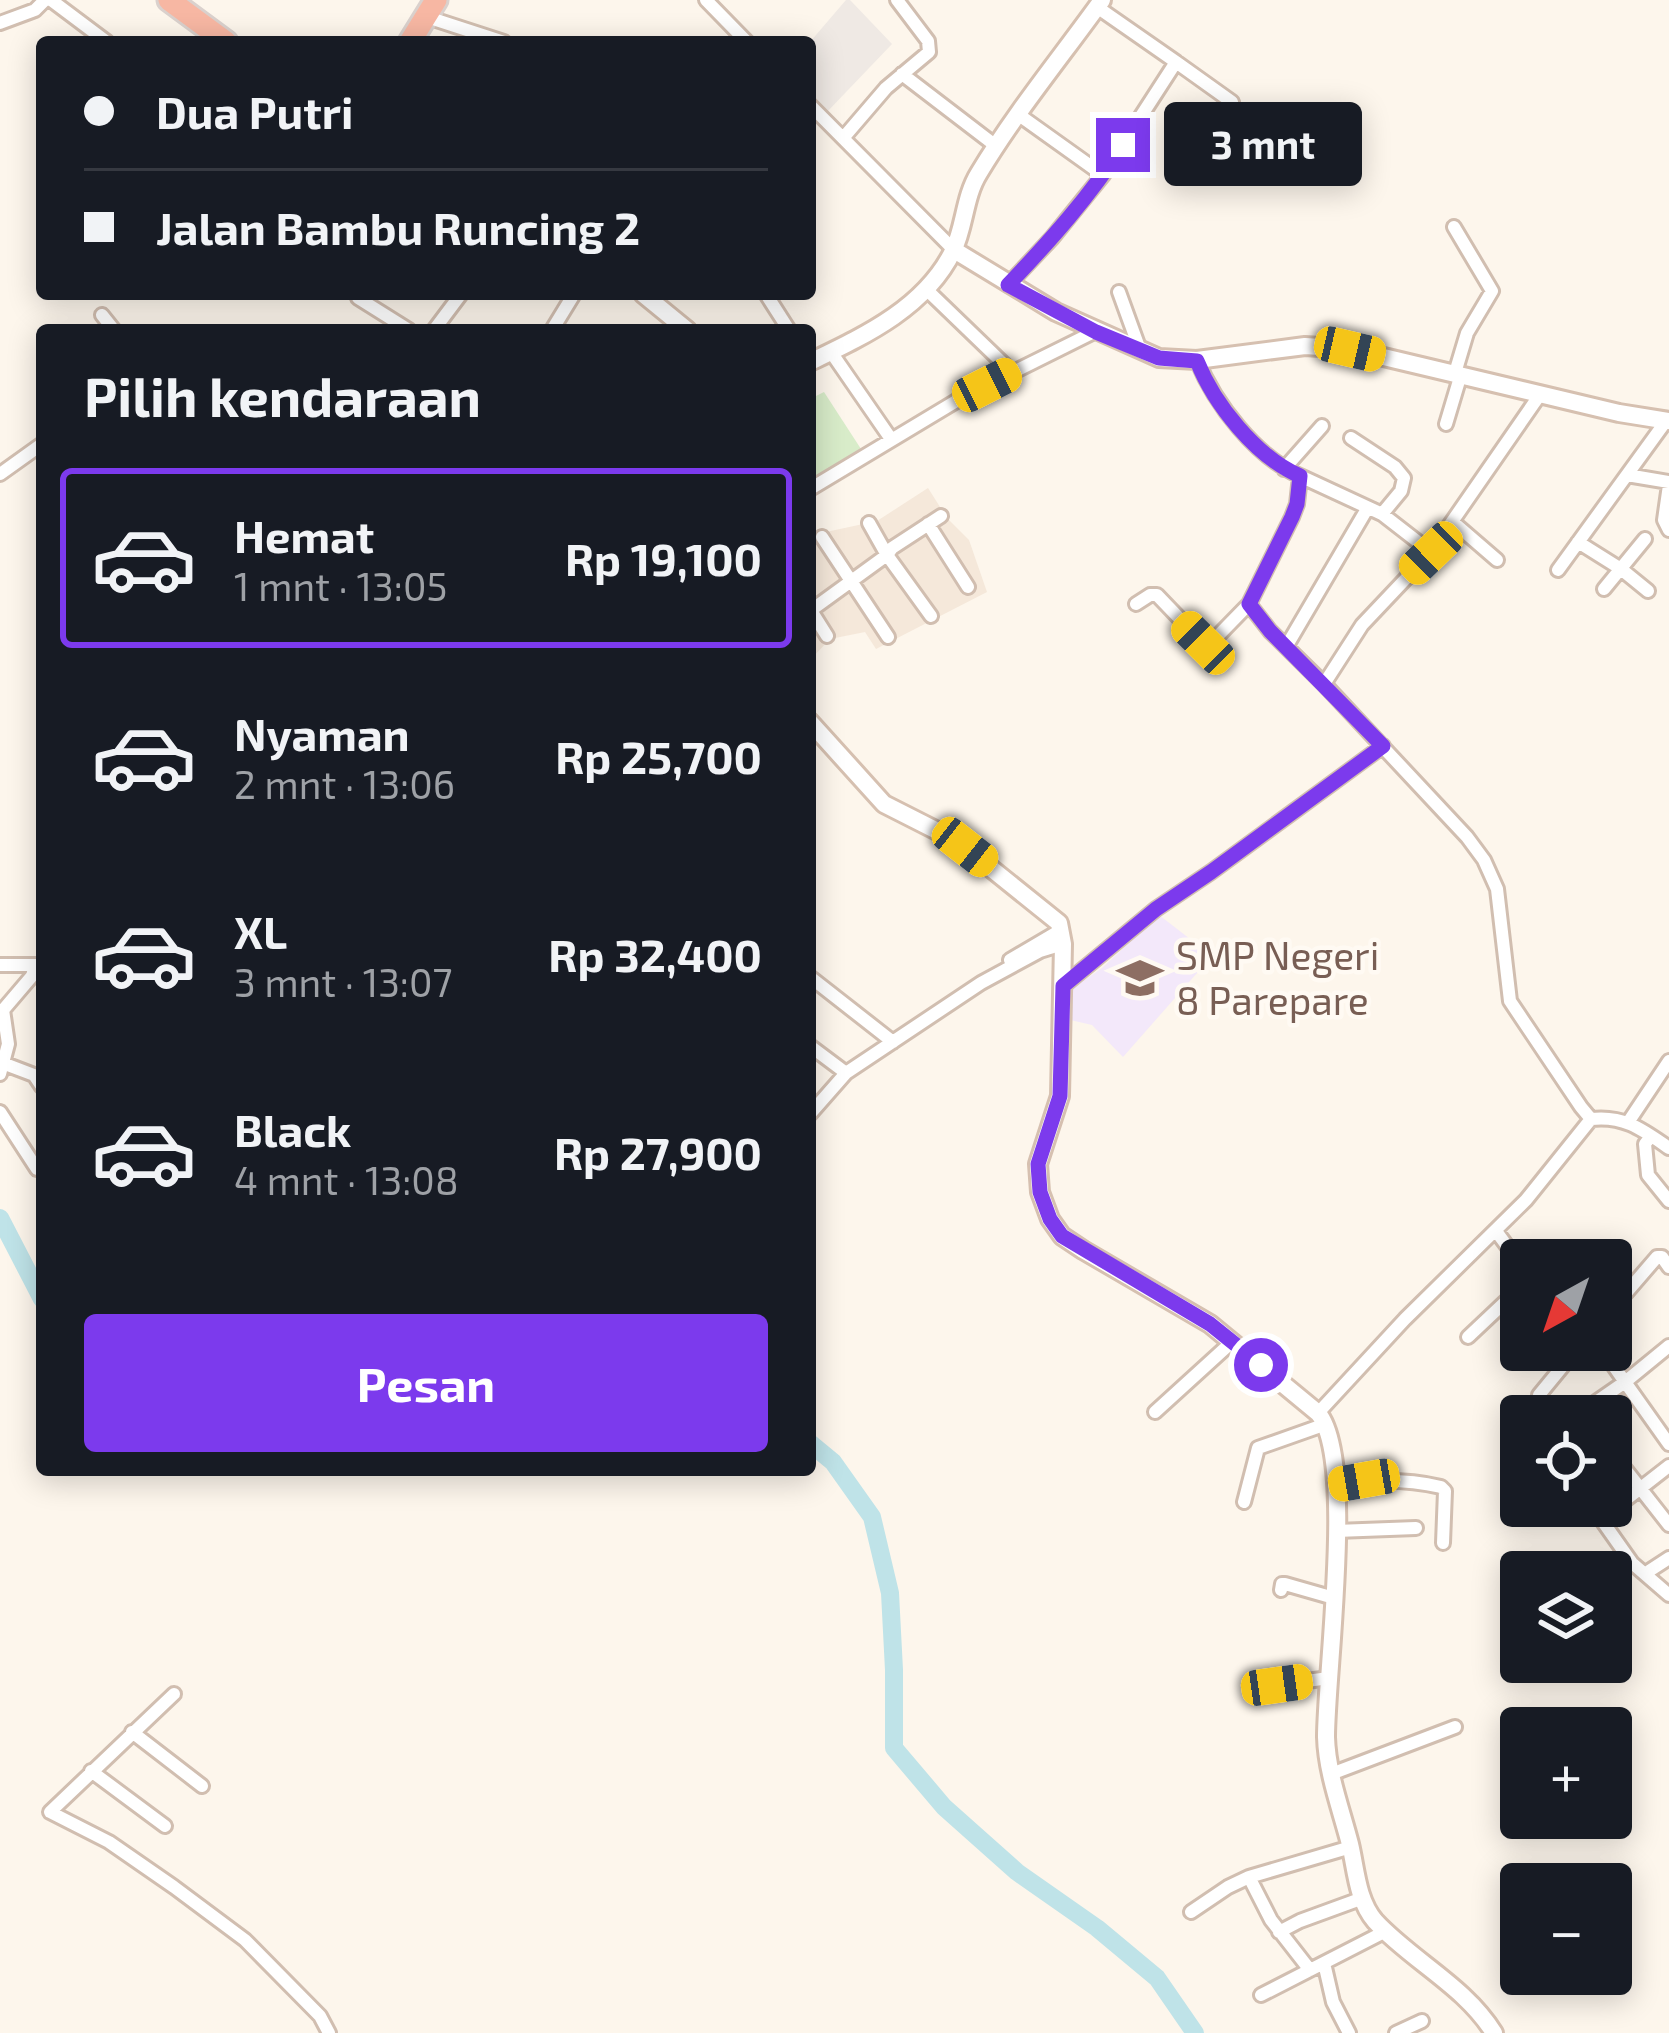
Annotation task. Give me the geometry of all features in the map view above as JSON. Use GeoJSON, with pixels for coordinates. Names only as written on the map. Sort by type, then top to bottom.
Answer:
{"type":"FeatureCollection","features":[{"type":"Feature","properties":{"kind":"highway"},"geometry":{"type":"LineString","coordinates":[[170,0],[215,36]]}},
{"type":"Feature","properties":{"kind":"highway"},"geometry":{"type":"LineString","coordinates":[[414,36],[432,9]]}},
{"type":"Feature","properties":{"kind":"street"},"geometry":{"type":"LineString","coordinates":[[1,21],[35,10],[48,0],[99,36]]}},
{"type":"Feature","properties":{"kind":"street"},"geometry":{"type":"LineString","coordinates":[[706,0],[741,36]]}},
{"type":"Feature","properties":{"kind":"street"},"geometry":{"type":"LineString","coordinates":[[844,137],[929,52],[930,45],[897,0]]}},
{"type":"Feature","properties":{"kind":"street"},"geometry":{"type":"LineString","coordinates":[[816,359],[890,320],[927,290],[954,250],[975,178],[1100,4],[1232,102]]}},
{"type":"Feature","properties":{"kind":"street"},"geometry":{"type":"LineString","coordinates":[[432,9],[491,36]]}},
{"type":"Feature","properties":{"kind":"street"},"geometry":{"type":"LineString","coordinates":[[1008,285],[1103,175],[1176,62]]}},
{"type":"Feature","properties":{"kind":"street"},"geometry":{"type":"LineString","coordinates":[[902,74],[996,146]]}},
{"type":"Feature","properties":{"kind":"street"},"geometry":{"type":"LineString","coordinates":[[816,111],[954,250],[1096,332],[1159,358],[1197,361],[1305,346],[1350,349],[1667,421],[1558,570]]}},
{"type":"Feature","properties":{"kind":"street"},"geometry":{"type":"LineString","coordinates":[[1018,115],[1103,175]]}},
{"type":"Feature","properties":{"kind":"street"},"geometry":{"type":"LineString","coordinates":[[1446,424],[1467,333],[1492,291],[1454,227]]}},
{"type":"Feature","properties":{"kind":"street"},"geometry":{"type":"LineString","coordinates":[[927,290],[1012,372]]}},
{"type":"Feature","properties":{"kind":"street"},"geometry":{"type":"LineString","coordinates":[[1120,292],[1140,351]]}},
{"type":"Feature","properties":{"kind":"street"},"geometry":{"type":"LineString","coordinates":[[361,300],[399,324]]}},
{"type":"Feature","properties":{"kind":"street"},"geometry":{"type":"LineString","coordinates":[[649,300],[675,324]]}},
{"type":"Feature","properties":{"kind":"street"},"geometry":{"type":"LineString","coordinates":[[102,315],[109,324]]}},
{"type":"Feature","properties":{"kind":"street"},"geometry":{"type":"LineString","coordinates":[[816,485],[963,397],[1096,332]]}},
{"type":"Feature","properties":{"kind":"street"},"geometry":{"type":"LineString","coordinates":[[831,352],[891,439]]}},
{"type":"Feature","properties":{"kind":"street"},"geometry":{"type":"LineString","coordinates":[[1197,361],[1214,396],[1284,470],[1382,514],[1431,553]]}},
{"type":"Feature","properties":{"kind":"street"},"geometry":{"type":"LineString","coordinates":[[1324,684],[1363,625],[1431,553],[1541,394]]}},
{"type":"Feature","properties":{"kind":"street"},"geometry":{"type":"LineString","coordinates":[[1284,470],[1322,426]]}},
{"type":"Feature","properties":{"kind":"street"},"geometry":{"type":"LineString","coordinates":[[1352,438],[1404,478],[1401,491],[1382,514]]}},
{"type":"Feature","properties":{"kind":"street"},"geometry":{"type":"LineString","coordinates":[[0,474],[36,448]]}},
{"type":"Feature","properties":{"kind":"street"},"geometry":{"type":"LineString","coordinates":[[1627,475],[1669,483],[1664,520],[1669,530]]}},
{"type":"Feature","properties":{"kind":"street"},"geometry":{"type":"LineString","coordinates":[[1136,604],[1155,594],[1203,643],[1214,643],[1249,604],[1292,517],[1300,476]]}},
{"type":"Feature","properties":{"kind":"street"},"geometry":{"type":"LineString","coordinates":[[1286,647],[1367,508]]}},
{"type":"Feature","properties":{"kind":"street"},"geometry":{"type":"LineString","coordinates":[[816,606],[934,520],[968,587]]}},
{"type":"Feature","properties":{"kind":"street"},"geometry":{"type":"LineString","coordinates":[[1454,522],[1498,560]]}},
{"type":"Feature","properties":{"kind":"street"},"geometry":{"type":"LineString","coordinates":[[869,523],[931,616]]}},
{"type":"Feature","properties":{"kind":"street"},"geometry":{"type":"LineString","coordinates":[[822,537],[888,638]]}},
{"type":"Feature","properties":{"kind":"street"},"geometry":{"type":"LineString","coordinates":[[1604,589],[1645,539]]}},
{"type":"Feature","properties":{"kind":"street"},"geometry":{"type":"LineString","coordinates":[[1578,542],[1648,592]]}},
{"type":"Feature","properties":{"kind":"street"},"geometry":{"type":"LineString","coordinates":[[1249,604],[1467,837],[1490,871],[1501,910],[1510,1000],[1591,1119]]}},
{"type":"Feature","properties":{"kind":"street"},"geometry":{"type":"LineString","coordinates":[[816,619],[827,636]]}},
{"type":"Feature","properties":{"kind":"street"},"geometry":{"type":"LineString","coordinates":[[816,729],[884,804],[965,847],[1054,918],[1062,937],[1060,1096],[1038,1164],[1040,1192],[1055,1228],[1191,1312],[1322,1418],[1334,1456],[1336,1485],[1327,1748],[1363,1898],[1372,1917],[1472,2004],[1494,2033]]}},
{"type":"Feature","properties":{"kind":"street"},"geometry":{"type":"LineString","coordinates":[[1063,986],[1156,909],[1383,746]]}},
{"type":"Feature","properties":{"kind":"street"},"geometry":{"type":"LineString","coordinates":[[816,1107],[846,1072],[982,983],[991,972],[1062,937]]}},
{"type":"Feature","properties":{"kind":"street"},"geometry":{"type":"LineString","coordinates":[[0,965],[36,965]]}},
{"type":"Feature","properties":{"kind":"street"},"geometry":{"type":"LineString","coordinates":[[36,969],[3,1010],[8,1044],[1,1066],[36,1078]]}},
{"type":"Feature","properties":{"kind":"street"},"geometry":{"type":"LineString","coordinates":[[816,982],[893,1042]]}},
{"type":"Feature","properties":{"kind":"street"},"geometry":{"type":"LineString","coordinates":[[816,1050],[846,1072]]}},
{"type":"Feature","properties":{"kind":"street"},"geometry":{"type":"LineString","coordinates":[[1629,1121],[1669,1060]]}},
{"type":"Feature","properties":{"kind":"street"},"geometry":{"type":"LineString","coordinates":[[0,1112],[36,1167]]}},
{"type":"Feature","properties":{"kind":"street"},"geometry":{"type":"LineString","coordinates":[[1244,1502],[1258,1448],[1322,1418],[1405,1319],[1526,1200],[1591,1119],[1629,1121],[1669,1148]]}},
{"type":"Feature","properties":{"kind":"street"},"geometry":{"type":"LineString","coordinates":[[1651,1136],[1645,1144],[1648,1175],[1669,1201]]}},
{"type":"Feature","properties":{"kind":"street"},"geometry":{"type":"LineString","coordinates":[[1496,1232],[1501,1239]]}},
{"type":"Feature","properties":{"kind":"street"},"geometry":{"type":"LineString","coordinates":[[1632,1286],[1657,1257],[1669,1267]]}},
{"type":"Feature","properties":{"kind":"street"},"geometry":{"type":"LineString","coordinates":[[1468,1337],[1500,1307]]}},
{"type":"Feature","properties":{"kind":"street"},"geometry":{"type":"LineString","coordinates":[[1155,1412],[1233,1342]]}},
{"type":"Feature","properties":{"kind":"street"},"geometry":{"type":"LineString","coordinates":[[1606,1395],[1669,1346]]}},
{"type":"Feature","properties":{"kind":"street"},"geometry":{"type":"LineString","coordinates":[[1538,1395],[1558,1371]]}},
{"type":"Feature","properties":{"kind":"street"},"geometry":{"type":"LineString","coordinates":[[1617,1371],[1669,1444]]}},
{"type":"Feature","properties":{"kind":"street"},"geometry":{"type":"LineString","coordinates":[[1632,1495],[1669,1466]]}},
{"type":"Feature","properties":{"kind":"street"},"geometry":{"type":"LineString","coordinates":[[1632,1477],[1669,1525]]}},
{"type":"Feature","properties":{"kind":"street"},"geometry":{"type":"LineString","coordinates":[[1336,1485],[1394,1480],[1442,1487],[1443,1544]]}},
{"type":"Feature","properties":{"kind":"street"},"geometry":{"type":"LineString","coordinates":[[1607,1527],[1632,1563],[1669,1595]]}},
{"type":"Feature","properties":{"kind":"street"},"geometry":{"type":"LineString","coordinates":[[1336,1531],[1416,1528]]}},
{"type":"Feature","properties":{"kind":"street"},"geometry":{"type":"LineString","coordinates":[[1646,1574],[1669,1558]]}},
{"type":"Feature","properties":{"kind":"street"},"geometry":{"type":"LineString","coordinates":[[1281,1590],[1285,1583],[1334,1598]]}},
{"type":"Feature","properties":{"kind":"street"},"geometry":{"type":"LineString","coordinates":[[1275,1682],[1329,1678]]}},
{"type":"Feature","properties":{"kind":"street"},"geometry":{"type":"LineString","coordinates":[[174,1694],[50,1812],[109,1842],[245,1940],[320,2016],[329,2033]]}},
{"type":"Feature","properties":{"kind":"street"},"geometry":{"type":"LineString","coordinates":[[1331,1774],[1455,1726]]}},
{"type":"Feature","properties":{"kind":"street"},"geometry":{"type":"LineString","coordinates":[[133,1732],[202,1786]]}},
{"type":"Feature","properties":{"kind":"street"},"geometry":{"type":"LineString","coordinates":[[91,1771],[166,1826]]}},
{"type":"Feature","properties":{"kind":"street"},"geometry":{"type":"LineString","coordinates":[[1191,1912],[1250,1877],[1351,1846]]}},
{"type":"Feature","properties":{"kind":"street"},"geometry":{"type":"LineString","coordinates":[[1250,1877],[1280,1932],[1310,1970]]}},
{"type":"Feature","properties":{"kind":"street"},"geometry":{"type":"LineString","coordinates":[[1280,1932],[1363,1898]]}},
{"type":"Feature","properties":{"kind":"street"},"geometry":{"type":"LineString","coordinates":[[1261,1995],[1386,1931]]}},
{"type":"Feature","properties":{"kind":"street"},"geometry":{"type":"LineString","coordinates":[[1324,1963],[1334,2002],[1349,2033]]}},
{"type":"Feature","properties":{"kind":"street"},"geometry":{"type":"LineString","coordinates":[[1396,2033],[1422,2021]]}},
{"type":"Feature","properties":{"kind":"shaded area"},"geometry":{"type":"Polygon","coordinates":[[[850,0],[892,44],[825,114],[816,104],[815,36],[850,0]]]}},
{"type":"Feature","properties":{"kind":"shaded area"},"geometry":{"type":"Polygon","coordinates":[[[928,488],[947,518],[969,540],[987,592],[876,649],[865,632],[830,639],[816,654],[816,538],[877,521],[928,488]]]}},
{"type":"Feature","properties":{"kind":"shaded area","name":"SMP Negeri 8 Parepare"},"geometry":{"type":"Polygon","coordinates":[[[1159,915],[1212,956],[1123,1057],[1092,1025],[1066,1019],[1073,988],[1159,915]]]}},
{"type":"Feature","properties":{"kind":"green space"},"geometry":{"type":"Polygon","coordinates":[[[824,392],[861,449],[816,478],[816,396],[824,392]]]}},
{"type":"Feature","properties":{"kind":"waterway"},"geometry":{"type":"LineString","coordinates":[[0,1218],[36,1287]]}},
{"type":"Feature","properties":{"kind":"waterway"},"geometry":{"type":"LineString","coordinates":[[816,1448],[833,1462],[872,1517],[890,1593],[894,1748],[944,1807],[1017,1872],[1097,1928],[1157,1978],[1195,2033]]}},
{"type":"Feature","properties":{"kind":"place","name":"SMP Negeri 8 Parepare"},"geometry":{"type":"Point","coordinates":[1140,978]}},
{"type":"Feature","properties":{"kind":"route"},"geometry":{"type":"LineString","coordinates":[[1123,145],[1052,238],[1008,285],[1096,332],[1159,358],[1197,361],[1214,396],[1259,448],[1284,470],[1300,476],[1292,517],[1249,604],[1383,746],[1156,909],[1063,986],[1060,1096],[1040,1154],[1040,1192],[1062,1236],[1210,1324],[1261,1365]]}}]}
